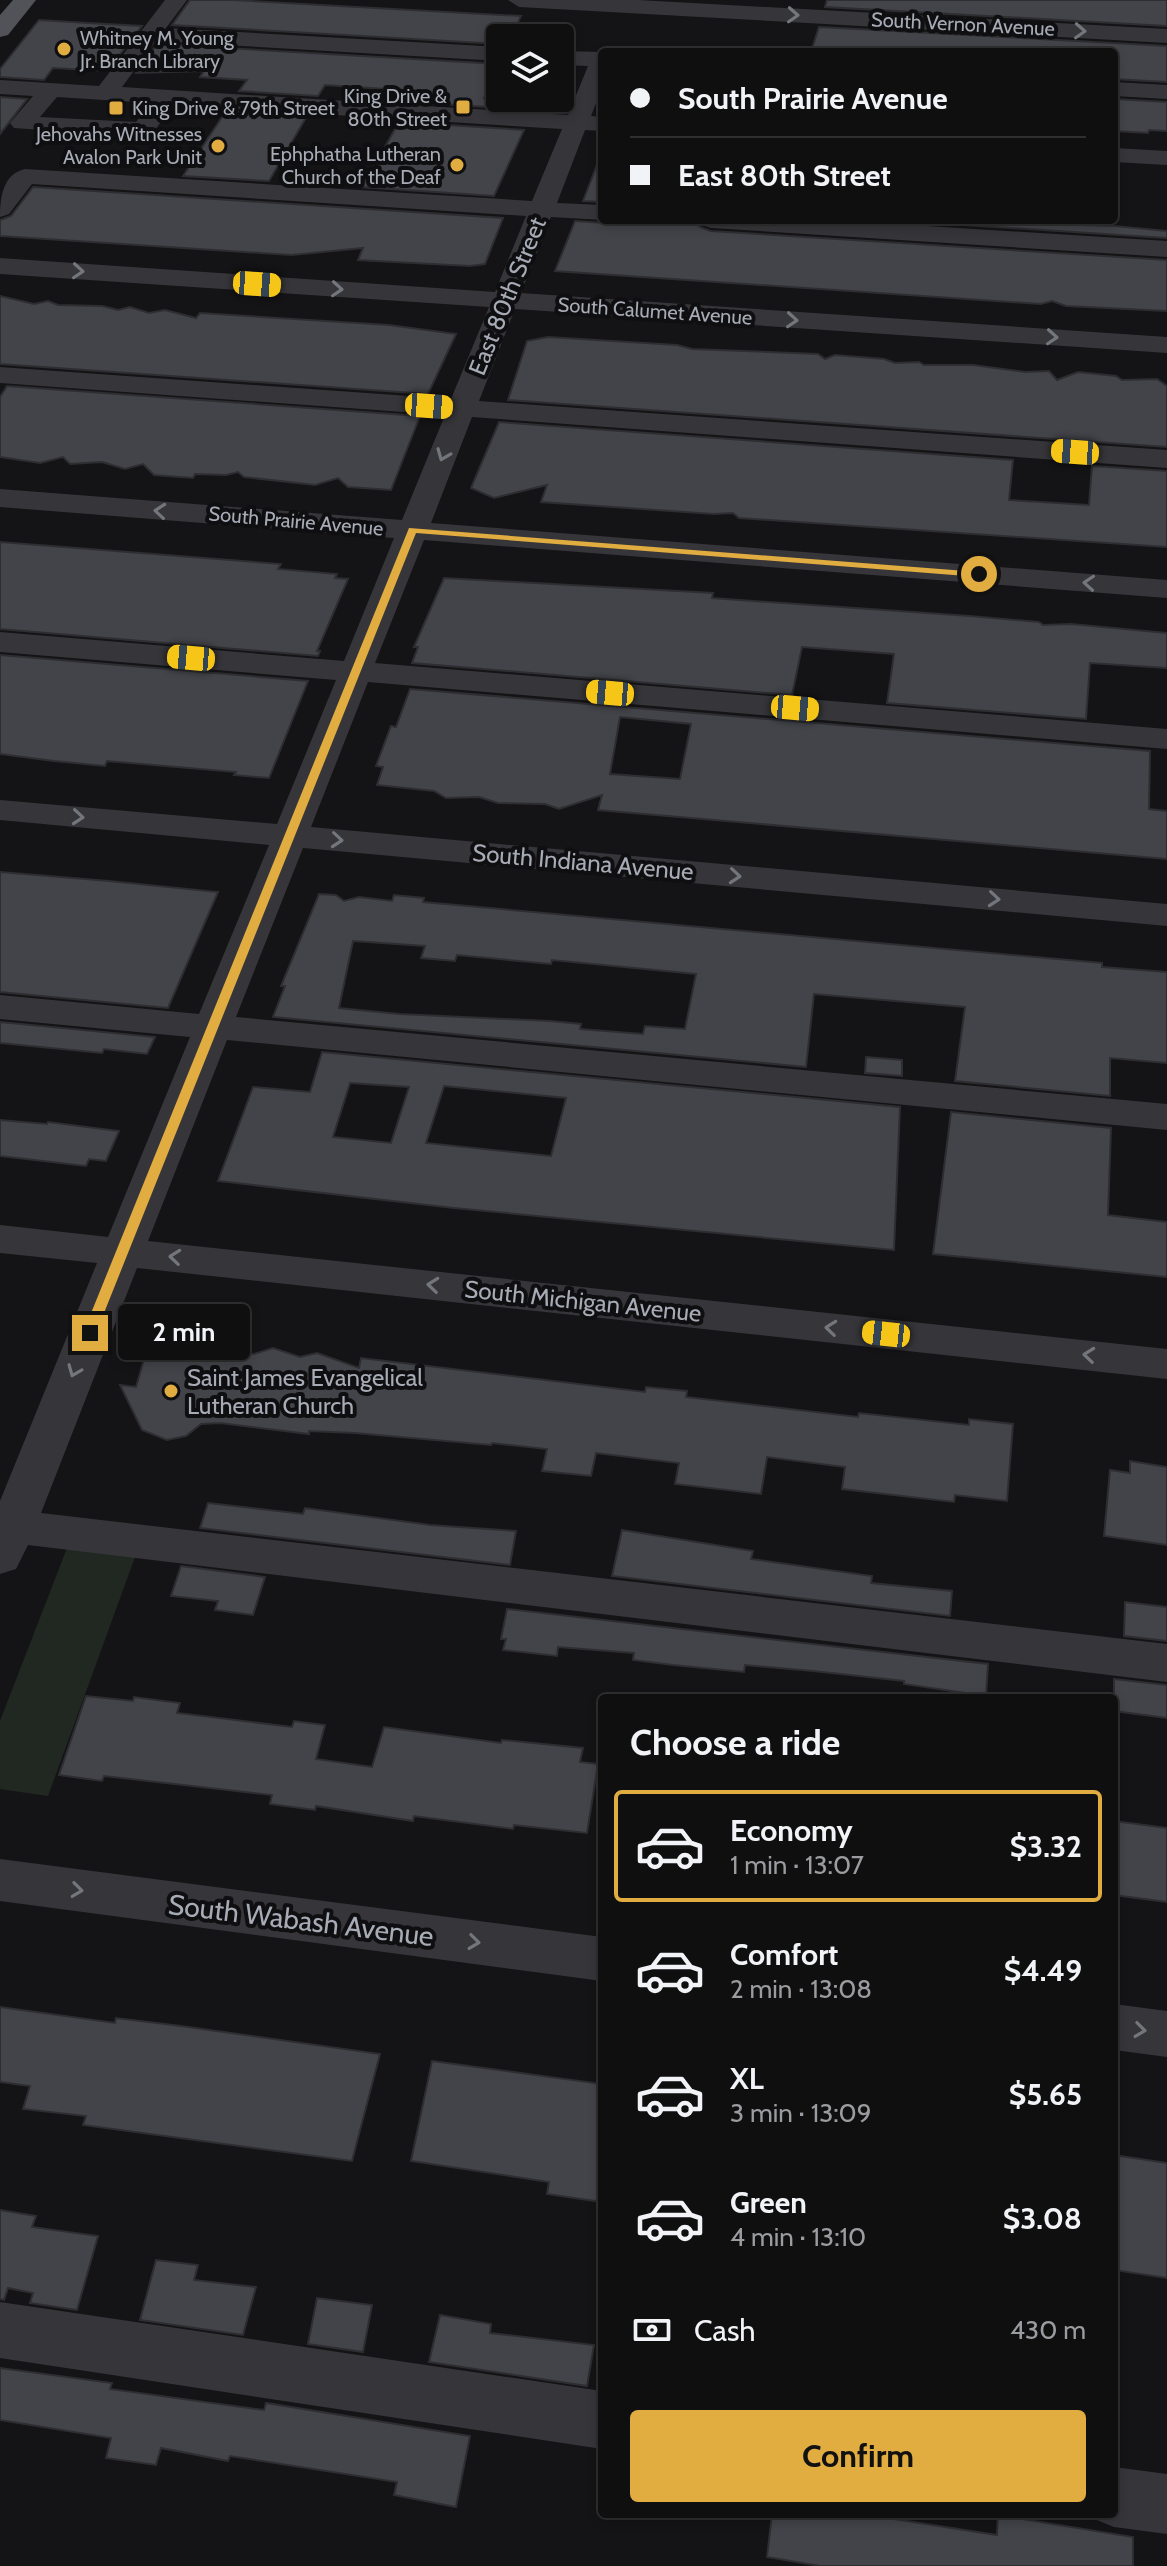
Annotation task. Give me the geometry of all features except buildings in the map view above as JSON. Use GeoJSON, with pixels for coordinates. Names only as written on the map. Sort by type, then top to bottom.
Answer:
{"type":"FeatureCollection","features":[{"type":"Feature","properties":{"kind":"main road"},"geometry":{"type":"LineString","coordinates":[[2,26],[25,0]]}},
{"type":"Feature","properties":{"kind":"street","name":"South Vernon Avenue"},"geometry":{"type":"LineString","coordinates":[[519,0],[611,38],[1167,36]]}},
{"type":"Feature","properties":{"kind":"street"},"geometry":{"type":"LineString","coordinates":[[105,94],[169,3]]}},
{"type":"Feature","properties":{"kind":"street"},"geometry":{"type":"LineString","coordinates":[[150,34],[486,53]]}},
{"type":"Feature","properties":{"kind":"street"},"geometry":{"type":"LineString","coordinates":[[574,53],[611,38]]}},
{"type":"Feature","properties":{"kind":"street"},"geometry":{"type":"LineString","coordinates":[[0,87],[589,123]]}},
{"type":"Feature","properties":{"kind":"street","name":"East 80th Street"},"geometry":{"type":"LineString","coordinates":[[4,1536],[122,1252],[542,209],[589,123],[598,88]]}},
{"type":"Feature","properties":{"kind":"street"},"geometry":{"type":"LineString","coordinates":[[1118,89],[1167,92]]}},
{"type":"Feature","properties":{"kind":"street"},"geometry":{"type":"LineString","coordinates":[[9,143],[50,91]]}},
{"type":"Feature","properties":{"kind":"street"},"geometry":{"type":"LineString","coordinates":[[9,143],[119,171],[143,130],[167,98]]}},
{"type":"Feature","properties":{"kind":"street"},"geometry":{"type":"LineString","coordinates":[[492,117],[495,112]]}},
{"type":"Feature","properties":{"kind":"street"},"geometry":{"type":"LineString","coordinates":[[9,143],[143,130]]}},
{"type":"Feature","properties":{"kind":"street"},"geometry":{"type":"LineString","coordinates":[[9,143],[86,151]]}},
{"type":"Feature","properties":{"kind":"street"},"geometry":{"type":"LineString","coordinates":[[1118,155],[1167,158]]}},
{"type":"Feature","properties":{"kind":"street"},"geometry":{"type":"LineString","coordinates":[[0,209],[25,176],[395,189],[542,209],[598,213]]}},
{"type":"Feature","properties":{"kind":"street"},"geometry":{"type":"LineString","coordinates":[[774,224],[1167,249]]}},
{"type":"Feature","properties":{"kind":"street","name":"South Calumet Avenue"},"geometry":{"type":"LineString","coordinates":[[3,271],[1167,345]]}},
{"type":"Feature","properties":{"kind":"street"},"geometry":{"type":"LineString","coordinates":[[0,375],[1167,459]]}},
{"type":"Feature","properties":{"kind":"street","name":"South Prairie Avenue"},"geometry":{"type":"LineString","coordinates":[[0,498],[1167,589]]}},
{"type":"Feature","properties":{"kind":"street"},"geometry":{"type":"LineString","coordinates":[[0,642],[1167,739]]}},
{"type":"Feature","properties":{"kind":"street","name":"South Indiana Avenue"},"geometry":{"type":"LineString","coordinates":[[0,810],[1167,915]]}},
{"type":"Feature","properties":{"kind":"street"},"geometry":{"type":"LineString","coordinates":[[0,1007],[1167,1117]]}},
{"type":"Feature","properties":{"kind":"street","name":"South Michigan Avenue"},"geometry":{"type":"LineString","coordinates":[[0,1239],[1167,1364]]}},
{"type":"Feature","properties":{"kind":"street"},"geometry":{"type":"LineString","coordinates":[[4,1536],[1167,1663]]}},
{"type":"Feature","properties":{"kind":"street","name":"South Wabash Avenue"},"geometry":{"type":"LineString","coordinates":[[0,1880],[598,1958]]}},
{"type":"Feature","properties":{"kind":"street"},"geometry":{"type":"LineString","coordinates":[[1118,2028],[1167,2034]]}},
{"type":"Feature","properties":{"kind":"street"},"geometry":{"type":"LineString","coordinates":[[0,2330],[598,2419]]}},
{"type":"Feature","properties":{"kind":"street"},"geometry":{"type":"LineString","coordinates":[[1118,2498],[1167,2504]]}},
{"type":"Feature","properties":{"kind":"shaded area"},"geometry":{"type":"Polygon","coordinates":[[[67,1548],[135,1557],[48,1796],[0,1789],[0,1721],[67,1548]]]}},
{"type":"Feature","properties":{"kind":"place","name":"Whitney M. Young Jr. Branch Library"},"geometry":{"type":"Point","coordinates":[64,49]}},
{"type":"Feature","properties":{"kind":"place","name":"King Drive & 80th Street"},"geometry":{"type":"Point","coordinates":[463,107]}},
{"type":"Feature","properties":{"kind":"place","name":"King Drive & 79th Street"},"geometry":{"type":"Point","coordinates":[116,108]}},
{"type":"Feature","properties":{"kind":"place","name":"Jehovahs Witnesses Avalon Park Unit"},"geometry":{"type":"Point","coordinates":[218,146]}},
{"type":"Feature","properties":{"kind":"place","name":"Ephphatha Lutheran Church of the Deaf"},"geometry":{"type":"Point","coordinates":[457,165]}},
{"type":"Feature","properties":{"kind":"place","name":"Saint James Evangelical Lutheran Church"},"geometry":{"type":"Point","coordinates":[171,1391]}},
{"type":"Feature","properties":{"kind":"route"},"geometry":{"type":"LineString","coordinates":[[90,1333],[412,530],[979,574]]}}]}
